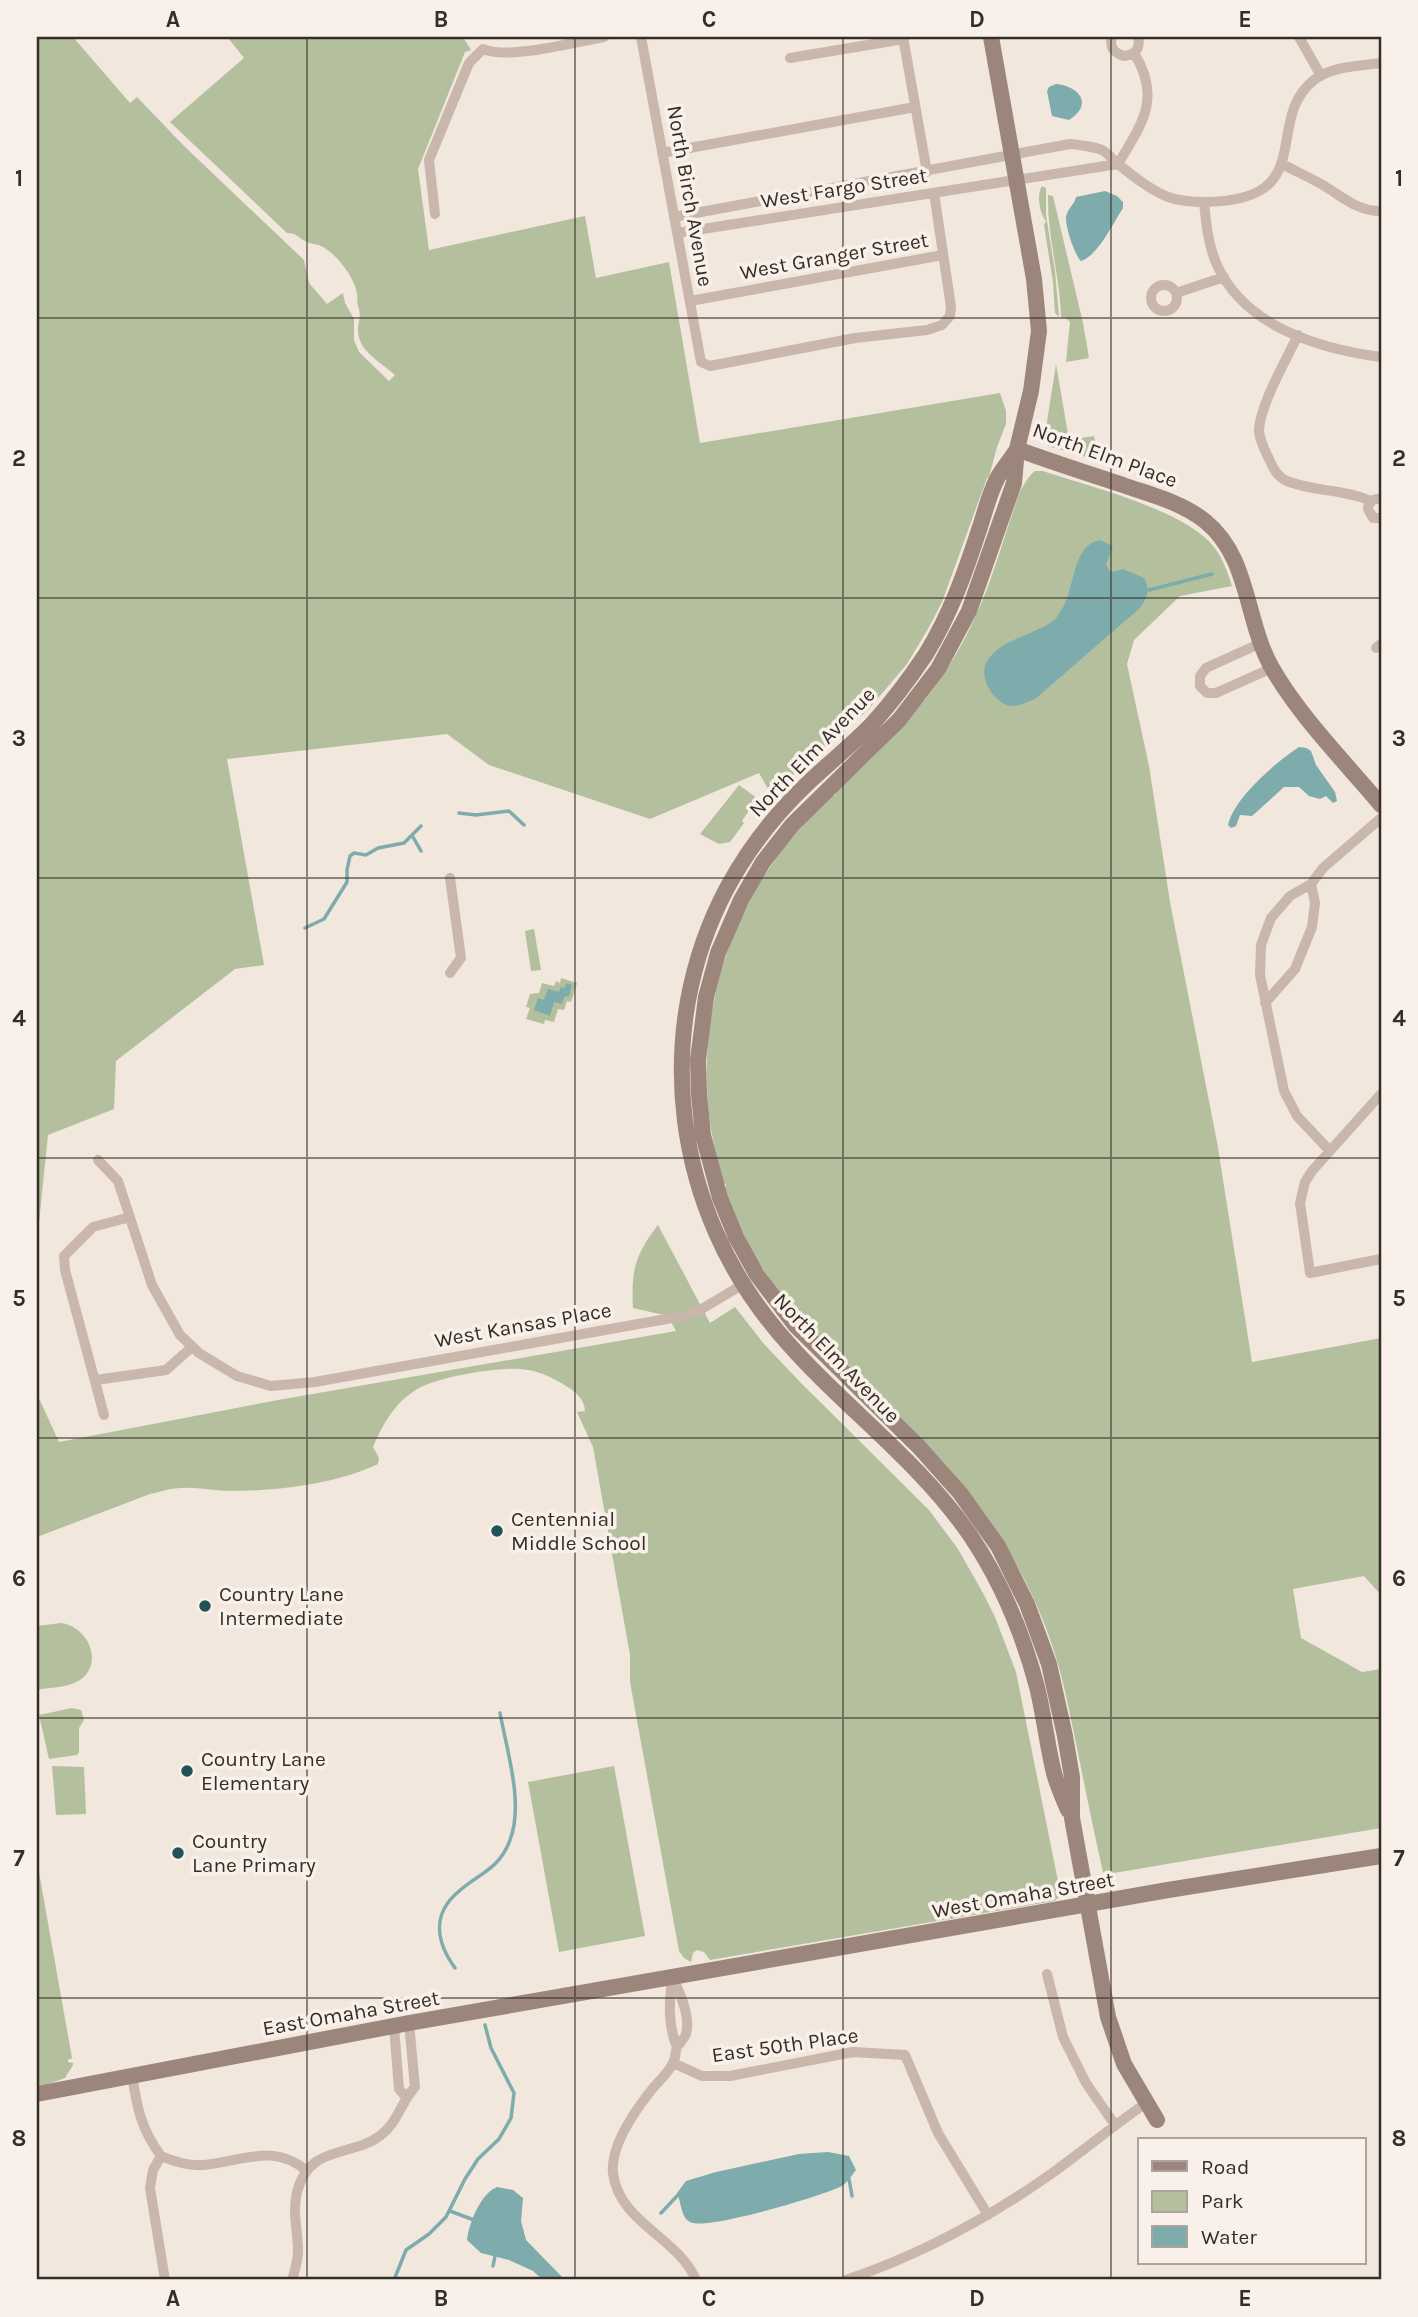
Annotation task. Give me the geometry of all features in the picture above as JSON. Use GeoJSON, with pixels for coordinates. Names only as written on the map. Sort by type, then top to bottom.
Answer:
{"type":"FeatureCollection","features":[{"type":"Feature","properties":{"kind":"main road","name":"North Elm Place"},"geometry":{"type":"LineString","coordinates":[[991,37],[1034,279],[1039,331],[1031,391],[1017,449],[1180,506],[1205,521],[1222,537],[1236,563],[1261,643],[1272,668],[1301,709],[1381,805]]}},
{"type":"Feature","properties":{"kind":"main road","name":"North Elm Avenue"},"geometry":{"type":"LineString","coordinates":[[1017,449],[997,479],[957,592],[944,622],[922,659],[871,725],[775,817],[735,873],[715,912],[697,962],[685,1012],[681,1059],[684,1126],[692,1167],[713,1229],[742,1284],[780,1335],[932,1486],[971,1537],[1004,1595],[1017,1625],[1036,1686],[1054,1775],[1072,1818]]}},
{"type":"Feature","properties":{"kind":"main road","name":"North Elm Avenue"},"geometry":{"type":"LineString","coordinates":[[1017,449],[1014,483],[981,581],[969,611],[938,669],[899,720],[792,825],[750,882],[726,933],[711,976],[698,1060],[701,1117],[713,1177],[736,1237],[757,1275],[795,1325],[942,1471],[998,1546],[1027,1604],[1049,1664],[1072,1777],[1072,1818]]}},
{"type":"Feature","properties":{"kind":"main road"},"geometry":{"type":"LineString","coordinates":[[735,873],[750,882]]}},
{"type":"Feature","properties":{"kind":"main road"},"geometry":{"type":"LineString","coordinates":[[681,1059],[698,1060]]}},
{"type":"Feature","properties":{"kind":"main road"},"geometry":{"type":"LineString","coordinates":[[742,1284],[757,1275]]}},
{"type":"Feature","properties":{"kind":"main road"},"geometry":{"type":"LineString","coordinates":[[1072,1818],[1112,2032],[1124,2064],[1157,2120]]}},
{"type":"Feature","properties":{"kind":"main road","name":"West Omaha Street"},"geometry":{"type":"LineString","coordinates":[[673,1977],[1381,1856]]}},
{"type":"Feature","properties":{"kind":"main road","name":"East Omaha Street"},"geometry":{"type":"LineString","coordinates":[[37,2094],[673,1977]]}},
{"type":"Feature","properties":{"kind":"street"},"geometry":{"type":"LineString","coordinates":[[435,214],[429,160],[469,63],[483,49],[489,52],[513,52],[604,37]]}},
{"type":"Feature","properties":{"kind":"street","name":"North Birch Avenue"},"geometry":{"type":"LineString","coordinates":[[641,37],[701,362],[710,366],[855,338],[927,330],[942,325],[950,316],[951,307],[943,255]]}},
{"type":"Feature","properties":{"kind":"street"},"geometry":{"type":"LineString","coordinates":[[835,51],[840,37]]}},
{"type":"Feature","properties":{"kind":"street"},"geometry":{"type":"LineString","coordinates":[[1112,37],[1114,52],[1124,56],[1134,53],[1139,43],[1138,37]]}},
{"type":"Feature","properties":{"kind":"street"},"geometry":{"type":"LineString","coordinates":[[1299,37],[1321,76]]}},
{"type":"Feature","properties":{"kind":"street"},"geometry":{"type":"LineString","coordinates":[[790,58],[903,38],[927,172]]}},
{"type":"Feature","properties":{"kind":"street"},"geometry":{"type":"LineString","coordinates":[[1118,164],[1141,126],[1149,100],[1146,77],[1134,53]]}},
{"type":"Feature","properties":{"kind":"street"},"geometry":{"type":"LineString","coordinates":[[1381,63],[1342,68],[1321,76],[1305,90],[1296,105],[1282,164],[1349,203],[1381,211]]}},
{"type":"Feature","properties":{"kind":"street"},"geometry":{"type":"LineString","coordinates":[[663,153],[915,107]]}},
{"type":"Feature","properties":{"kind":"street","name":"West Fargo Street"},"geometry":{"type":"LineString","coordinates":[[674,217],[927,172],[1055,146],[1085,145],[1103,151],[1152,189],[1169,198],[1204,202],[1238,199],[1253,194],[1274,178],[1282,164]]}},
{"type":"Feature","properties":{"kind":"street","name":"West Fargo Street"},"geometry":{"type":"LineString","coordinates":[[677,233],[1118,164]]}},
{"type":"Feature","properties":{"kind":"street"},"geometry":{"type":"LineString","coordinates":[[933,193],[943,255]]}},
{"type":"Feature","properties":{"kind":"street"},"geometry":{"type":"LineString","coordinates":[[1204,202],[1207,234],[1217,265],[1247,306],[1270,324],[1298,335],[1361,354],[1381,357]]}},
{"type":"Feature","properties":{"kind":"street","name":"West Granger Street"},"geometry":{"type":"LineString","coordinates":[[690,302],[943,255]]}},
{"type":"Feature","properties":{"kind":"street"},"geometry":{"type":"LineString","coordinates":[[1176,293],[1224,277]]}},
{"type":"Feature","properties":{"kind":"street"},"geometry":{"type":"LineString","coordinates":[[1298,335],[1263,410],[1259,430],[1261,443],[1283,480],[1376,500]]}},
{"type":"Feature","properties":{"kind":"street"},"geometry":{"type":"LineString","coordinates":[[1376,500],[1368,506],[1369,514],[1373,518],[1381,518]]}},
{"type":"Feature","properties":{"kind":"street"},"geometry":{"type":"LineString","coordinates":[[1261,643],[1206,668],[1199,676],[1200,686],[1207,693],[1216,694],[1272,668]]}},
{"type":"Feature","properties":{"kind":"street"},"geometry":{"type":"LineString","coordinates":[[1329,1150],[1297,1116],[1284,1091],[1259,975],[1261,945],[1271,918],[1290,896],[1311,884],[1323,868],[1381,818]]}},
{"type":"Feature","properties":{"kind":"street"},"geometry":{"type":"LineString","coordinates":[[450,878],[461,958],[450,973]]}},
{"type":"Feature","properties":{"kind":"street"},"geometry":{"type":"LineString","coordinates":[[1265,1003],[1295,969],[1312,927],[1315,904],[1311,884]]}},
{"type":"Feature","properties":{"kind":"street"},"geometry":{"type":"LineString","coordinates":[[1381,1094],[1312,1171],[1301,1194],[1301,1213],[1310,1273],[1381,1259]]}},
{"type":"Feature","properties":{"kind":"street","name":"West Kansas Place"},"geometry":{"type":"LineString","coordinates":[[98,1160],[118,1181],[152,1285],[180,1335],[215,1364],[237,1376],[271,1386],[304,1384],[683,1316],[700,1310],[742,1284]]}},
{"type":"Feature","properties":{"kind":"street"},"geometry":{"type":"LineString","coordinates":[[104,1415],[65,1270],[64,1256],[93,1227],[130,1217]]}},
{"type":"Feature","properties":{"kind":"street"},"geometry":{"type":"LineString","coordinates":[[96,1380],[166,1370],[192,1347]]}},
{"type":"Feature","properties":{"kind":"street"},"geometry":{"type":"LineString","coordinates":[[1047,1974],[1063,2037],[1086,2083],[1115,2125]]}},
{"type":"Feature","properties":{"kind":"street"},"geometry":{"type":"LineString","coordinates":[[673,1977],[669,2004],[677,2048],[673,2063],[637,2108],[618,2144],[613,2172],[622,2200],[642,2224],[678,2253],[696,2280]]}},
{"type":"Feature","properties":{"kind":"street"},"geometry":{"type":"LineString","coordinates":[[292,2279],[298,2254],[294,2219],[297,2193],[307,2171],[333,2152],[367,2143],[381,2135],[400,2112],[406,2096],[415,2087],[414,2071],[402,2025]]}},
{"type":"Feature","properties":{"kind":"street"},"geometry":{"type":"LineString","coordinates":[[402,2025],[398,2073],[399,2089],[406,2096]]}},
{"type":"Feature","properties":{"kind":"street","name":"East 50th Place"},"geometry":{"type":"LineString","coordinates":[[673,2063],[702,2076],[730,2076],[853,2052],[905,2055],[938,2133],[988,2215]]}},
{"type":"Feature","properties":{"kind":"street"},"geometry":{"type":"LineString","coordinates":[[398,2073],[414,2071]]}},
{"type":"Feature","properties":{"kind":"street"},"geometry":{"type":"LineString","coordinates":[[132,2076],[140,2120],[161,2156],[176,2163],[203,2165],[250,2157],[283,2156],[307,2171]]}},
{"type":"Feature","properties":{"kind":"street"},"geometry":{"type":"LineString","coordinates":[[846,2280],[877,2275],[988,2215],[1051,2174],[1146,2103]]}},
{"type":"Feature","properties":{"kind":"street"},"geometry":{"type":"LineString","coordinates":[[161,2156],[153,2170],[150,2188],[165,2280]]}},
{"type":"Feature","properties":{"kind":"green space"},"geometry":{"type":"Polygon","coordinates":[[[37,37],[73,37],[130,103],[137,97],[184,146],[304,260],[309,283],[327,304],[343,293],[354,319],[354,340],[359,352],[389,381],[395,375],[361,344],[356,288],[342,264],[323,247],[287,233],[170,122],[244,58],[230,37],[463,37],[471,50],[465,52],[418,169],[429,250],[585,216],[596,278],[669,262],[700,443],[1000,393],[1006,411],[1006,424],[942,602],[907,664],[867,711],[771,794],[759,773],[650,819],[489,765],[447,734],[227,759],[264,965],[235,969],[116,1061],[114,1109],[48,1135],[37,1242],[37,37]]]}},
{"type":"Feature","properties":{"kind":"green space"},"geometry":{"type":"Polygon","coordinates":[[[1042,186],[1046,188],[1046,215],[1059,317],[1055,313],[1044,225],[1046,221],[1040,204],[1042,186]]]}},
{"type":"Feature","properties":{"kind":"green space"},"geometry":{"type":"Polygon","coordinates":[[[1048,195],[1053,196],[1089,358],[1066,362],[1070,322],[1061,317],[1049,226],[1048,195]]]}},
{"type":"Feature","properties":{"kind":"green space"},"geometry":{"type":"Polygon","coordinates":[[[1056,364],[1069,440],[1094,436],[1099,461],[1048,446],[1044,441],[1056,364]]]}},
{"type":"Feature","properties":{"kind":"green space"},"geometry":{"type":"Polygon","coordinates":[[[1035,471],[1043,471],[1110,492],[1181,521],[1200,533],[1214,547],[1227,571],[1232,586],[1180,596],[1134,640],[1127,664],[1149,766],[1170,902],[1217,1142],[1252,1362],[1381,1338],[1381,1595],[1364,1576],[1293,1589],[1301,1638],[1362,1672],[1381,1669],[1381,1828],[1108,1874],[1103,1872],[1059,1666],[1045,1624],[1018,1568],[986,1516],[947,1467],[820,1340],[773,1283],[753,1252],[728,1201],[726,1184],[714,1145],[708,1105],[707,1061],[711,1018],[720,976],[734,935],[752,897],[775,860],[802,826],[835,796],[908,720],[953,659],[975,619],[1020,491],[1035,471]]]}},
{"type":"Feature","properties":{"kind":"green space"},"geometry":{"type":"Polygon","coordinates":[[[739,785],[761,801],[758,806],[754,803],[730,842],[719,844],[700,834],[739,785]]]}},
{"type":"Feature","properties":{"kind":"green space"},"geometry":{"type":"Polygon","coordinates":[[[534,929],[541,970],[531,971],[525,931],[534,929]]]}},
{"type":"Feature","properties":{"kind":"green space"},"geometry":{"type":"Polygon","coordinates":[[[561,978],[577,983],[571,1002],[567,1001],[564,1010],[558,1009],[554,1022],[545,1020],[544,1024],[526,1019],[530,1008],[526,1007],[530,994],[539,993],[542,983],[554,986],[556,981],[560,983],[561,978]]]}},
{"type":"Feature","properties":{"kind":"green space"},"geometry":{"type":"Polygon","coordinates":[[[658,1225],[710,1323],[735,1307],[764,1344],[800,1382],[929,1510],[958,1549],[995,1617],[1016,1672],[1061,1896],[1054,1901],[710,1960],[704,1952],[697,1950],[693,1953],[691,1962],[684,1958],[679,1951],[630,1682],[630,1655],[593,1447],[577,1412],[585,1411],[585,1407],[573,1390],[544,1374],[526,1370],[497,1370],[454,1377],[419,1388],[397,1406],[381,1429],[373,1447],[379,1458],[378,1464],[344,1477],[267,1490],[169,1489],[37,1537],[37,1394],[59,1442],[278,1400],[676,1331],[668,1316],[633,1308],[634,1273],[639,1254],[658,1225]]]}},
{"type":"Feature","properties":{"kind":"green space"},"geometry":{"type":"Polygon","coordinates":[[[61,1623],[78,1631],[85,1638],[90,1646],[91,1664],[87,1673],[75,1683],[37,1690],[37,1626],[61,1623]]]}},
{"type":"Feature","properties":{"kind":"green space"},"geometry":{"type":"Polygon","coordinates":[[[72,1708],[81,1710],[84,1720],[79,1728],[79,1752],[77,1755],[49,1759],[39,1715],[72,1708]]]}},
{"type":"Feature","properties":{"kind":"green space"},"geometry":{"type":"Polygon","coordinates":[[[52,1766],[84,1767],[86,1814],[56,1815],[52,1766]]]}},
{"type":"Feature","properties":{"kind":"green space"},"geometry":{"type":"Polygon","coordinates":[[[614,1766],[645,1936],[559,1952],[528,1782],[614,1766]]]}},
{"type":"Feature","properties":{"kind":"green space"},"geometry":{"type":"Polygon","coordinates":[[[37,1861],[72,2058],[68,2062],[73,2065],[65,2078],[37,2088],[37,1861]]]}},
{"type":"Feature","properties":{"kind":"water"},"geometry":{"type":"Polygon","coordinates":[[[1056,84],[1077,92],[1082,102],[1077,114],[1069,120],[1052,116],[1047,91],[1056,84]]]}},
{"type":"Feature","properties":{"kind":"water"},"geometry":{"type":"Polygon","coordinates":[[[1105,191],[1117,196],[1123,202],[1123,208],[1099,246],[1081,261],[1069,234],[1067,214],[1076,197],[1105,191]]]}},
{"type":"Feature","properties":{"kind":"water"},"geometry":{"type":"Polygon","coordinates":[[[1100,540],[1113,546],[1106,565],[1109,570],[1112,572],[1123,569],[1144,578],[1148,590],[1140,608],[1035,699],[1016,706],[1004,704],[989,689],[984,669],[986,663],[1000,648],[1055,619],[1067,599],[1079,558],[1091,544],[1100,540]]]}},
{"type":"Feature","properties":{"kind":"water"},"geometry":{"type":"Polygon","coordinates":[[[1299,747],[1311,751],[1316,765],[1335,792],[1337,801],[1333,803],[1326,796],[1320,799],[1309,796],[1299,787],[1284,787],[1252,816],[1240,815],[1236,826],[1231,828],[1228,825],[1232,815],[1247,792],[1268,771],[1299,747]]]}},
{"type":"Feature","properties":{"kind":"water"},"geometry":{"type":"Polygon","coordinates":[[[566,983],[572,985],[569,996],[564,997],[562,1004],[554,1002],[550,1016],[534,1010],[538,998],[544,1000],[548,989],[559,992],[561,987],[565,988],[566,983]]]}},
{"type":"Feature","properties":{"kind":"water"},"geometry":{"type":"Polygon","coordinates":[[[828,2152],[849,2156],[856,2170],[842,2186],[789,2204],[718,2222],[690,2222],[683,2213],[677,2193],[686,2181],[799,2154],[828,2152]]]}},
{"type":"Feature","properties":{"kind":"water"},"geometry":{"type":"Polygon","coordinates":[[[497,2187],[513,2190],[523,2198],[521,2221],[526,2240],[565,2280],[543,2280],[533,2271],[509,2260],[481,2253],[467,2240],[477,2209],[486,2195],[497,2187]]]}},
{"type":"Feature","properties":{"kind":"waterway"},"geometry":{"type":"LineString","coordinates":[[1149,590],[1212,574]]}},
{"type":"Feature","properties":{"kind":"waterway"},"geometry":{"type":"LineString","coordinates":[[459,813],[476,815],[509,811],[524,825]]}},
{"type":"Feature","properties":{"kind":"waterway"},"geometry":{"type":"LineString","coordinates":[[305,928],[324,919],[347,882],[350,856],[354,853],[366,855],[378,848],[404,843],[421,826]]}},
{"type":"Feature","properties":{"kind":"waterway"},"geometry":{"type":"LineString","coordinates":[[413,837],[421,851]]}},
{"type":"Feature","properties":{"kind":"waterway"},"geometry":{"type":"LineString","coordinates":[[455,1968],[441,1939],[440,1920],[444,1910],[458,1892],[500,1858],[514,1826],[513,1777],[500,1713]]}},
{"type":"Feature","properties":{"kind":"waterway"},"geometry":{"type":"LineString","coordinates":[[394,2280],[406,2250],[429,2234],[446,2217],[478,2159],[499,2139],[511,2118],[514,2093],[491,2048],[485,2025]]}},
{"type":"Feature","properties":{"kind":"waterway"},"geometry":{"type":"LineString","coordinates":[[849,2179],[852,2196]]}},
{"type":"Feature","properties":{"kind":"waterway"},"geometry":{"type":"LineString","coordinates":[[661,2213],[678,2195]]}},
{"type":"Feature","properties":{"kind":"waterway"},"geometry":{"type":"LineString","coordinates":[[450,2211],[474,2220]]}},
{"type":"Feature","properties":{"kind":"waterway"},"geometry":{"type":"LineString","coordinates":[[493,2266],[495,2256]]}},
{"type":"Feature","properties":{"kind":"place","name":"Centennial Middle School"},"geometry":{"type":"Point","coordinates":[497,1531]}},
{"type":"Feature","properties":{"kind":"place","name":"Country Lane Intermediate"},"geometry":{"type":"Point","coordinates":[205,1606]}},
{"type":"Feature","properties":{"kind":"place","name":"Country Lane Elementary"},"geometry":{"type":"Point","coordinates":[187,1771]}},
{"type":"Feature","properties":{"kind":"place","name":"Country Lane Primary"},"geometry":{"type":"Point","coordinates":[178,1853]}}]}
